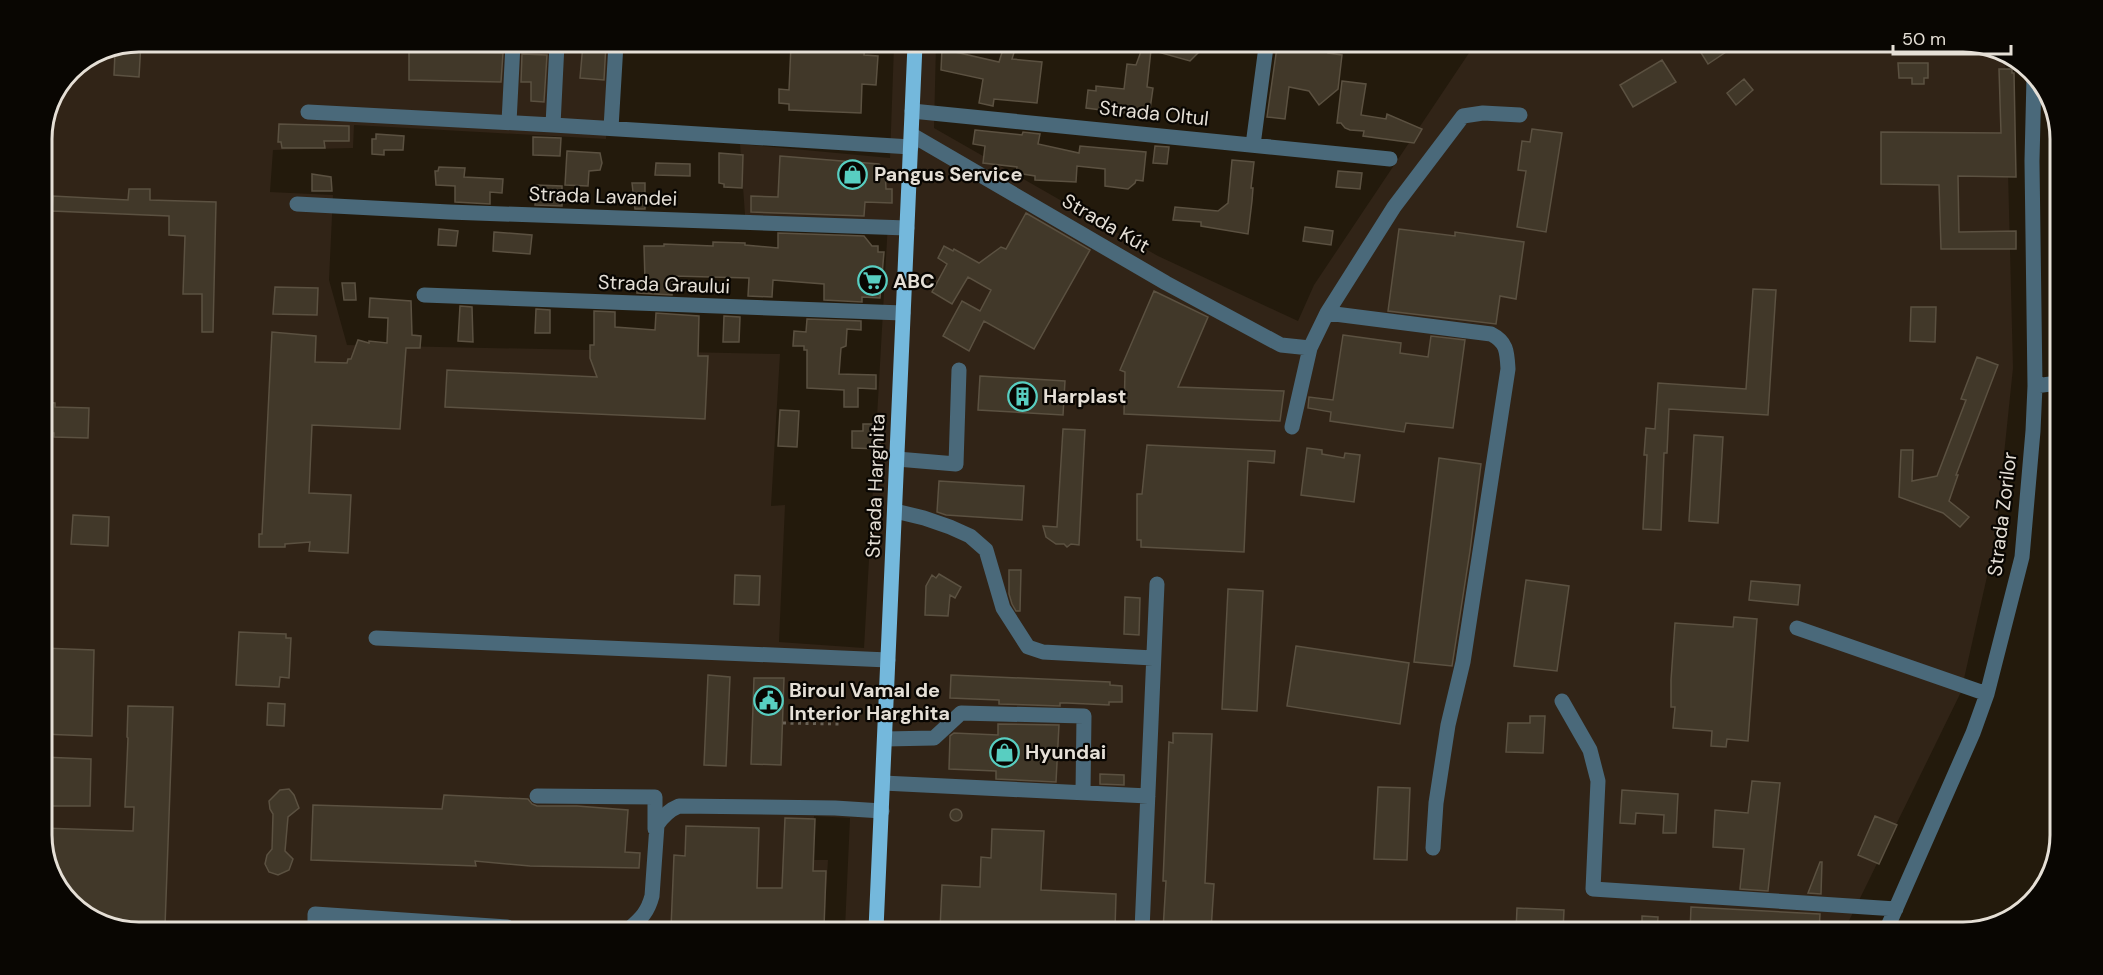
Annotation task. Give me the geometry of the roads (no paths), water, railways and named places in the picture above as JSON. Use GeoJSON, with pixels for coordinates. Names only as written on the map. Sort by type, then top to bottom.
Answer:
{"type":"FeatureCollection","features":[{"type":"Feature","properties":{"kind":"main road","name":"Strada Harghita"},"geometry":{"type":"LineString","coordinates":[[876,922],[915,52]]}},
{"type":"Feature","properties":{"kind":"street"},"geometry":{"type":"LineString","coordinates":[[509,122],[513,52]]}},
{"type":"Feature","properties":{"kind":"street"},"geometry":{"type":"LineString","coordinates":[[553,124],[557,52]]}},
{"type":"Feature","properties":{"kind":"street"},"geometry":{"type":"LineString","coordinates":[[611,128],[616,52]]}},
{"type":"Feature","properties":{"kind":"street"},"geometry":{"type":"LineString","coordinates":[[1253,145],[1265,52]]}},
{"type":"Feature","properties":{"kind":"street","name":"Strada Zorilor"},"geometry":{"type":"LineString","coordinates":[[1890,922],[1973,733],[1987,694],[2022,557],[2035,386],[2032,160],[2034,88]]}},
{"type":"Feature","properties":{"kind":"street","name":"Strada Oltul"},"geometry":{"type":"LineString","coordinates":[[912,111],[1390,159]]}},
{"type":"Feature","properties":{"kind":"street"},"geometry":{"type":"LineString","coordinates":[[308,112],[911,141]]}},
{"type":"Feature","properties":{"kind":"street"},"geometry":{"type":"LineString","coordinates":[[1292,427],[1310,348],[1327,313],[1394,207],[1463,116],[1483,113],[1520,115]]}},
{"type":"Feature","properties":{"kind":"street","name":"Strada Kút"},"geometry":{"type":"LineString","coordinates":[[911,141],[1281,345],[1304,368]]}},
{"type":"Feature","properties":{"kind":"street","name":"Strada Lavandei"},"geometry":{"type":"LineString","coordinates":[[297,204],[907,228]]}},
{"type":"Feature","properties":{"kind":"street","name":"Strada Graului"},"geometry":{"type":"LineString","coordinates":[[424,295],[903,313]]}},
{"type":"Feature","properties":{"kind":"street"},"geometry":{"type":"LineString","coordinates":[[1327,313],[1491,334],[1501,339],[1507,352],[1508,369],[1463,662],[1448,725],[1437,792],[1433,848]]}},
{"type":"Feature","properties":{"kind":"street","name":"Strada Kút"},"geometry":{"type":"LineString","coordinates":[[1281,345],[1310,348]]}},
{"type":"Feature","properties":{"kind":"street"},"geometry":{"type":"LineString","coordinates":[[897,459],[956,464],[959,370]]}},
{"type":"Feature","properties":{"kind":"street"},"geometry":{"type":"LineString","coordinates":[[2035,386],[2050,384]]}},
{"type":"Feature","properties":{"kind":"street"},"geometry":{"type":"LineString","coordinates":[[895,511],[924,518],[970,536],[986,550],[1003,608],[1028,647],[1043,652],[1154,658]]}},
{"type":"Feature","properties":{"kind":"street"},"geometry":{"type":"LineString","coordinates":[[1142,922],[1157,584]]}},
{"type":"Feature","properties":{"kind":"street"},"geometry":{"type":"LineString","coordinates":[[1797,628],[1987,694]]}},
{"type":"Feature","properties":{"kind":"street"},"geometry":{"type":"LineString","coordinates":[[376,638],[888,660]]}},
{"type":"Feature","properties":{"kind":"street"},"geometry":{"type":"LineString","coordinates":[[1562,701],[1590,750],[1598,781],[1593,889],[1896,909]]}},
{"type":"Feature","properties":{"kind":"street"},"geometry":{"type":"LineString","coordinates":[[885,740],[934,738],[961,713],[1084,716],[1083,792]]}},
{"type":"Feature","properties":{"kind":"street"},"geometry":{"type":"LineString","coordinates":[[883,783],[1148,796]]}},
{"type":"Feature","properties":{"kind":"street"},"geometry":{"type":"LineString","coordinates":[[537,796],[655,797],[679,806],[835,808],[882,811]]}},
{"type":"Feature","properties":{"kind":"street"},"geometry":{"type":"LineString","coordinates":[[638,922],[644,917],[652,896],[655,797]]}},
{"type":"Feature","properties":{"kind":"street"},"geometry":{"type":"LineString","coordinates":[[655,836],[657,825],[663,816],[679,806]]}},
{"type":"Feature","properties":{"kind":"street"},"geometry":{"type":"LineString","coordinates":[[315,922],[315,914],[433,922]]}},
{"type":"Feature","properties":{"kind":"place","name":"Pangus Service"},"geometry":{"type":"Point","coordinates":[853,174]}},
{"type":"Feature","properties":{"kind":"place","name":"ABC"},"geometry":{"type":"Point","coordinates":[872,281]}},
{"type":"Feature","properties":{"kind":"place","name":"Harplast"},"geometry":{"type":"Point","coordinates":[1022,396]}},
{"type":"Feature","properties":{"kind":"place","name":"Biroul Vamal de Interior Harghita"},"geometry":{"type":"Point","coordinates":[768,701]}},
{"type":"Feature","properties":{"kind":"place","name":"Hyundai"},"geometry":{"type":"Point","coordinates":[1004,752]}}]}
